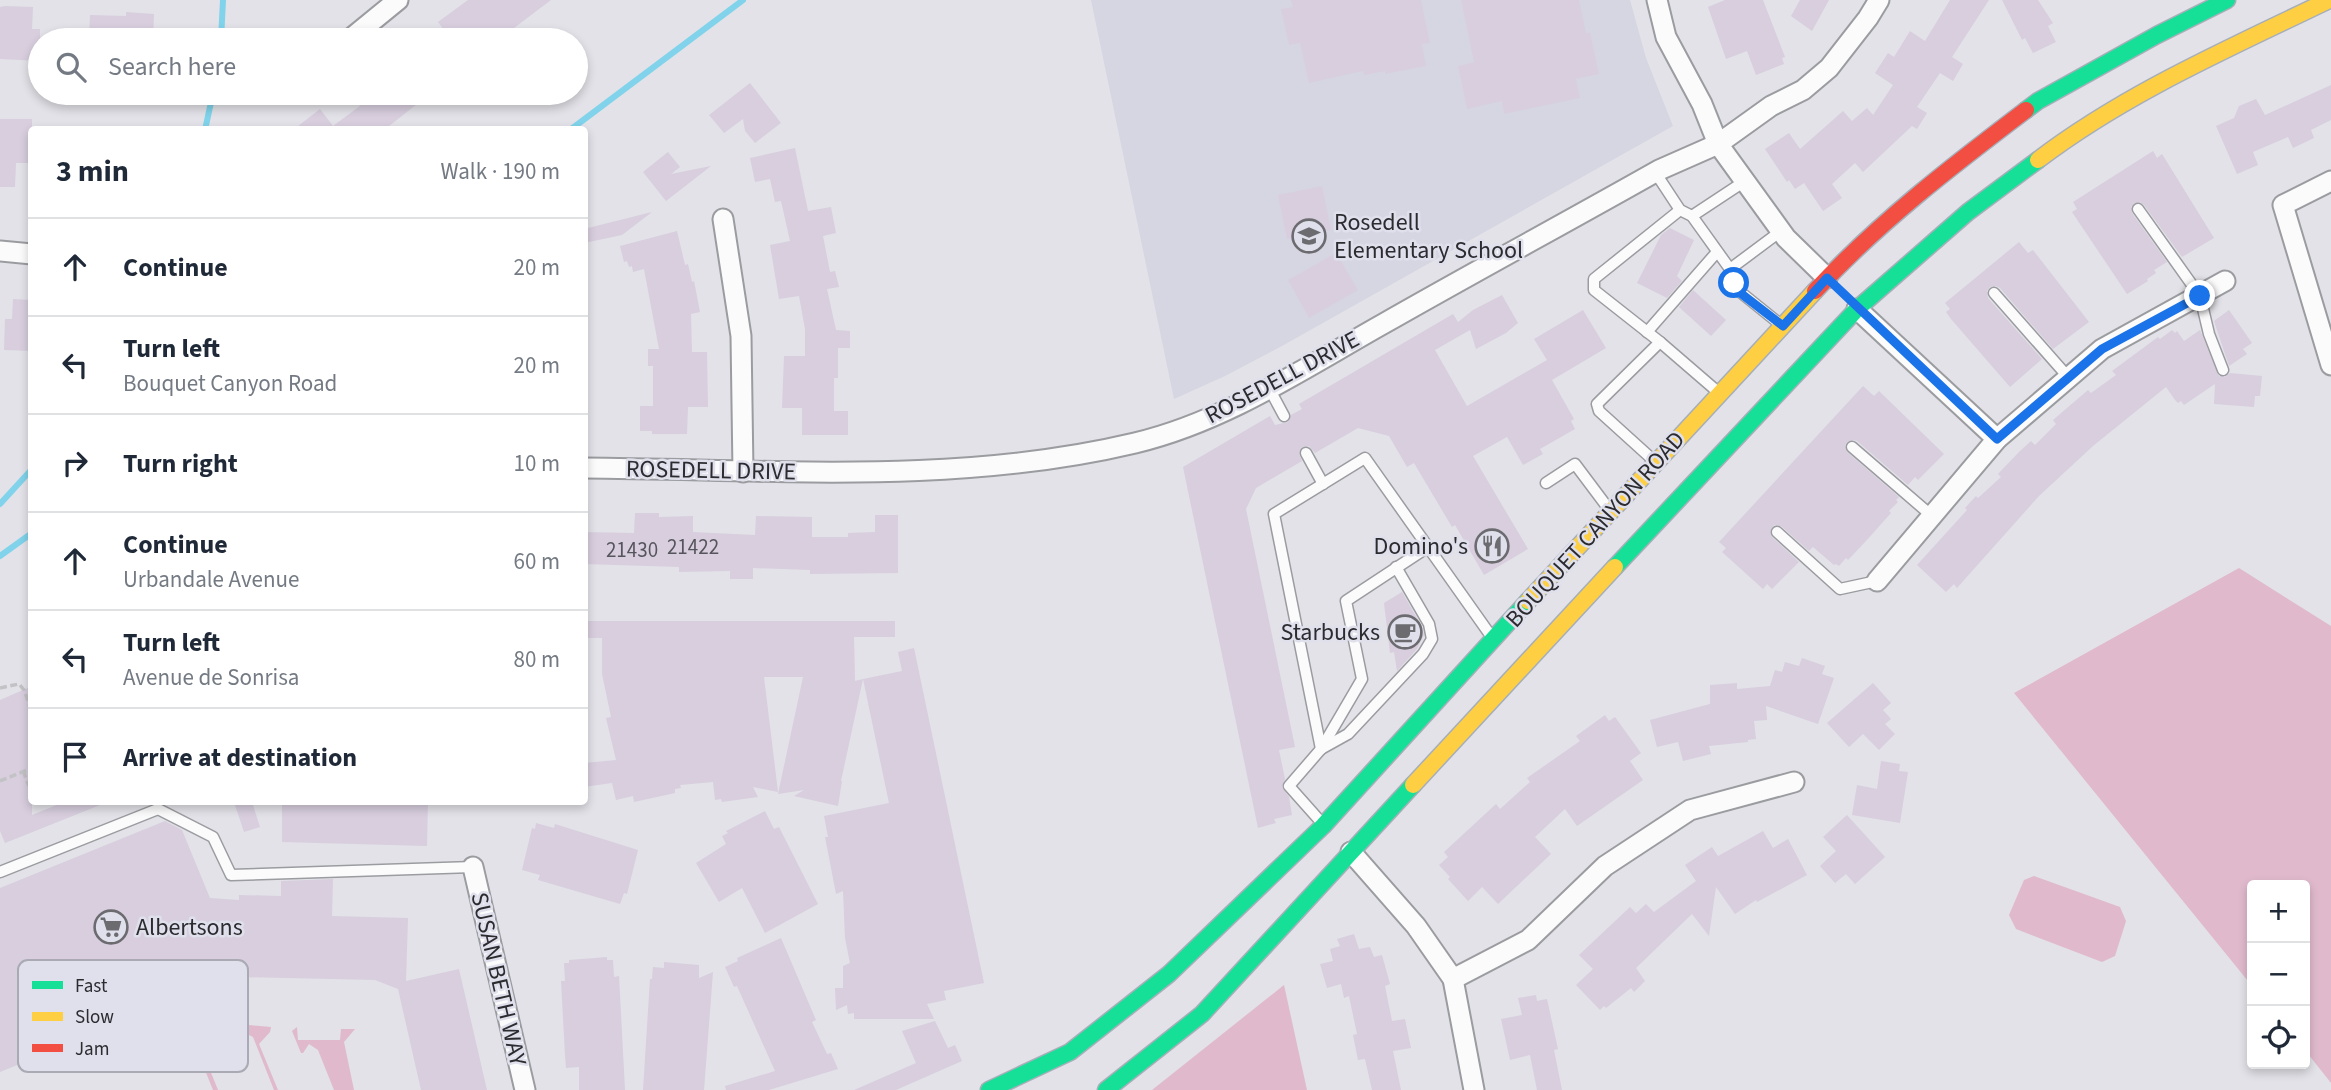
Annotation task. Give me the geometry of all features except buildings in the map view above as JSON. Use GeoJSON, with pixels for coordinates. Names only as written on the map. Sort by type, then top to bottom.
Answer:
{"type":"FeatureCollection","features":[{"type":"Feature","properties":{"kind":"main road","name":"BOUQUET CANYON ROAD"},"geometry":{"type":"LineString","coordinates":[[1106,1090],[1202,1014],[1494,640],[1655,461],[1850,253],[1940,176],[2038,102],[2227,0]]}},
{"type":"Feature","properties":{"kind":"main road","name":"BOUQUET CANYON ROAD"},"geometry":{"type":"LineString","coordinates":[[989,1090],[1070,1052],[1433,764],[1849,301],[2064,139],[2178,74],[2329,0]]}},
{"type":"Feature","properties":{"kind":"main road"},"geometry":{"type":"LineString","coordinates":[[1827,278],[1849,301]]}},
{"type":"Feature","properties":{"kind":"main road"},"geometry":{"type":"LineString","coordinates":[[1557,568],[1580,560],[1585,562]]}},
{"type":"Feature","properties":{"kind":"main road"},"geometry":{"type":"LineString","coordinates":[[1433,764],[1454,714]]}},
{"type":"Feature","properties":{"kind":"street"},"geometry":{"type":"LineString","coordinates":[[364,28],[398,0]]}},
{"type":"Feature","properties":{"kind":"street"},"geometry":{"type":"LineString","coordinates":[[1657,0],[1666,37],[1702,104],[1718,144],[1781,231],[1827,278]]}},
{"type":"Feature","properties":{"kind":"street","name":"ROSEDELL DRIVE"},"geometry":{"type":"LineString","coordinates":[[588,468],[743,472],[977,468],[1074,455],[1137,442],[1227,412],[1656,172],[1718,144],[1771,106],[1803,90],[1829,68],[1879,0]]}},
{"type":"Feature","properties":{"kind":"street"},"geometry":{"type":"LineString","coordinates":[[2331,181],[2283,205],[2331,365]]}},
{"type":"Feature","properties":{"kind":"street"},"geometry":{"type":"LineString","coordinates":[[723,219],[741,336],[743,472]]}},
{"type":"Feature","properties":{"kind":"street"},"geometry":{"type":"LineString","coordinates":[[0,251],[28,254]]}},
{"type":"Feature","properties":{"kind":"street"},"geometry":{"type":"LineString","coordinates":[[1877,581],[1997,439],[2102,349],[2225,281]]}},
{"type":"Feature","properties":{"kind":"street"},"geometry":{"type":"LineString","coordinates":[[1849,301],[1997,439]]}},
{"type":"Feature","properties":{"kind":"street"},"geometry":{"type":"LineString","coordinates":[[1453,979],[1528,940],[1605,866],[1690,810],[1794,782]]}},
{"type":"Feature","properties":{"kind":"street"},"geometry":{"type":"LineString","coordinates":[[1337,839],[1416,926],[1453,979],[1474,1090]]}},
{"type":"Feature","properties":{"kind":"street","name":"SUSAN BETH WAY"},"geometry":{"type":"LineString","coordinates":[[472,867],[525,1090]]}},
{"type":"Feature","properties":{"kind":"lane"},"geometry":{"type":"LineString","coordinates":[[1656,172],[1680,210],[1692,216],[1730,269],[1739,292],[1783,326]]}},
{"type":"Feature","properties":{"kind":"lane"},"geometry":{"type":"LineString","coordinates":[[1692,216],[1745,181]]}},
{"type":"Feature","properties":{"kind":"lane"},"geometry":{"type":"LineString","coordinates":[[2138,209],[2200,296],[2209,334],[2223,370]]}},
{"type":"Feature","properties":{"kind":"lane"},"geometry":{"type":"LineString","coordinates":[[1680,210],[1594,279],[1594,290],[1720,394]]}},
{"type":"Feature","properties":{"kind":"lane"},"geometry":{"type":"LineString","coordinates":[[1730,269],[1781,231]]}},
{"type":"Feature","properties":{"kind":"lane"},"geometry":{"type":"LineString","coordinates":[[1647,332],[1717,252]]}},
{"type":"Feature","properties":{"kind":"lane"},"geometry":{"type":"LineString","coordinates":[[1994,292],[2069,378]]}},
{"type":"Feature","properties":{"kind":"lane"},"geometry":{"type":"LineString","coordinates":[[1655,461],[1599,411],[1597,404],[1660,342]]}},
{"type":"Feature","properties":{"kind":"lane"},"geometry":{"type":"LineString","coordinates":[[1269,388],[1284,416]]}},
{"type":"Feature","properties":{"kind":"lane"},"geometry":{"type":"LineString","coordinates":[[1852,447],[1932,516]]}},
{"type":"Feature","properties":{"kind":"lane"},"geometry":{"type":"LineString","coordinates":[[1306,453],[1323,484]]}},
{"type":"Feature","properties":{"kind":"lane"},"geometry":{"type":"LineString","coordinates":[[1321,749],[1274,514],[1366,458],[1494,640]]}},
{"type":"Feature","properties":{"kind":"lane"},"geometry":{"type":"LineString","coordinates":[[1546,483],[1575,464],[1611,511]]}},
{"type":"Feature","properties":{"kind":"lane"},"geometry":{"type":"LineString","coordinates":[[1777,532],[1840,589],[1877,581]]}},
{"type":"Feature","properties":{"kind":"lane"},"geometry":{"type":"LineString","coordinates":[[1337,839],[1289,786],[1321,749],[1362,679],[1346,601],[1428,547]]}},
{"type":"Feature","properties":{"kind":"lane"},"geometry":{"type":"LineString","coordinates":[[1321,749],[1348,734],[1423,654],[1432,639],[1429,624],[1396,567]]}},
{"type":"Feature","properties":{"kind":"lane"},"geometry":{"type":"LineString","coordinates":[[0,872],[158,809],[213,837],[231,874],[472,867]]}},
{"type":"Feature","properties":{"kind":"path"},"geometry":{"type":"LineString","coordinates":[[0,688],[19,684],[28,701]]}},
{"type":"Feature","properties":{"kind":"path"},"geometry":{"type":"LineString","coordinates":[[0,781],[28,769]]}},
{"type":"Feature","properties":{"kind":"path"},"geometry":{"type":"LineString","coordinates":[[23,771],[28,784]]}},
{"type":"Feature","properties":{"kind":"shaded area","name":"Rosedell Elementary School"},"geometry":{"type":"Polygon","coordinates":[[[1091,0],[1630,0],[1646,58],[1673,126],[1282,346],[1174,399],[1091,0]]]}},
{"type":"Feature","properties":{"kind":"shaded area"},"geometry":{"type":"Polygon","coordinates":[[[2239,568],[2331,626],[2331,1083],[2310,1056],[2310,880],[2247,880],[2247,980],[2014,693],[2239,568]]]}},
{"type":"Feature","properties":{"kind":"shaded area"},"geometry":{"type":"Polygon","coordinates":[[[2034,876],[2120,907],[2126,921],[2115,956],[2102,962],[2016,929],[2009,915],[2024,880],[2034,876]]]}},
{"type":"Feature","properties":{"kind":"shaded area"},"geometry":{"type":"Polygon","coordinates":[[[1284,985],[1307,1090],[1152,1090],[1284,985]]]}},
{"type":"Feature","properties":{"kind":"shaded area"},"geometry":{"type":"Polygon","coordinates":[[[248,1026],[271,1027],[259,1044],[278,1090],[274,1090],[253,1037],[248,1034],[248,1026]]]}},
{"type":"Feature","properties":{"kind":"shaded area"},"geometry":{"type":"Polygon","coordinates":[[[297,1027],[298,1040],[340,1040],[341,1029],[355,1029],[344,1042],[354,1090],[334,1090],[318,1050],[309,1044],[301,1053],[292,1031],[297,1027]]]}},
{"type":"Feature","properties":{"kind":"shaded area"},"geometry":{"type":"Polygon","coordinates":[[[206,1072],[211,1072],[218,1090],[213,1090],[206,1072]]]}},
{"type":"Feature","properties":{"kind":"waterway"},"geometry":{"type":"LineString","coordinates":[[222,28],[223,0]]}},
{"type":"Feature","properties":{"kind":"waterway"},"geometry":{"type":"LineString","coordinates":[[575,126],[743,0]]}},
{"type":"Feature","properties":{"kind":"waterway"},"geometry":{"type":"LineString","coordinates":[[206,126],[210,105]]}},
{"type":"Feature","properties":{"kind":"waterway"},"geometry":{"type":"LineString","coordinates":[[0,504],[28,473]]}},
{"type":"Feature","properties":{"kind":"waterway"},"geometry":{"type":"LineString","coordinates":[[0,556],[28,536]]}},
{"type":"Feature","properties":{"kind":"traffic: fast"},"geometry":{"type":"LineString","coordinates":[[2026,110],[2157,35],[2227,0]]}},
{"type":"Feature","properties":{"kind":"traffic: fast"},"geometry":{"type":"LineString","coordinates":[[1615,567],[1857,309],[1968,212],[2038,160]]}},
{"type":"Feature","properties":{"kind":"traffic: fast"},"geometry":{"type":"LineString","coordinates":[[989,1090],[1070,1052],[1169,974],[1323,826],[1528,601]]}},
{"type":"Feature","properties":{"kind":"traffic: fast"},"geometry":{"type":"LineString","coordinates":[[1106,1090],[1202,1014],[1413,785]]}},
{"type":"Feature","properties":{"kind":"traffic: slow"},"geometry":{"type":"LineString","coordinates":[[2038,160],[2107,113],[2143,93],[2329,0]]}},
{"type":"Feature","properties":{"kind":"traffic: slow"},"geometry":{"type":"LineString","coordinates":[[1528,601],[1815,291]]}},
{"type":"Feature","properties":{"kind":"traffic: slow"},"geometry":{"type":"LineString","coordinates":[[1413,785],[1615,567]]}},
{"type":"Feature","properties":{"kind":"traffic: jam"},"geometry":{"type":"LineString","coordinates":[[1815,291],[1890,218],[2026,110]]}},
{"type":"Feature","properties":{"kind":"place","name":"Rosedell Elementary School"},"geometry":{"type":"Point","coordinates":[1309,236]}},
{"type":"Feature","properties":{"kind":"place","name":"Domino's"},"geometry":{"type":"Point","coordinates":[1492,546]}},
{"type":"Feature","properties":{"kind":"place","name":"Starbucks"},"geometry":{"type":"Point","coordinates":[1405,632]}},
{"type":"Feature","properties":{"kind":"place","name":"Albertsons"},"geometry":{"type":"Point","coordinates":[111,927]}},
{"type":"Feature","properties":{"kind":"route"},"geometry":{"type":"LineString","coordinates":[[1734,283],[1739,292],[1783,326],[1827,278],[1997,439],[2102,349],[2200,296]]}}]}
